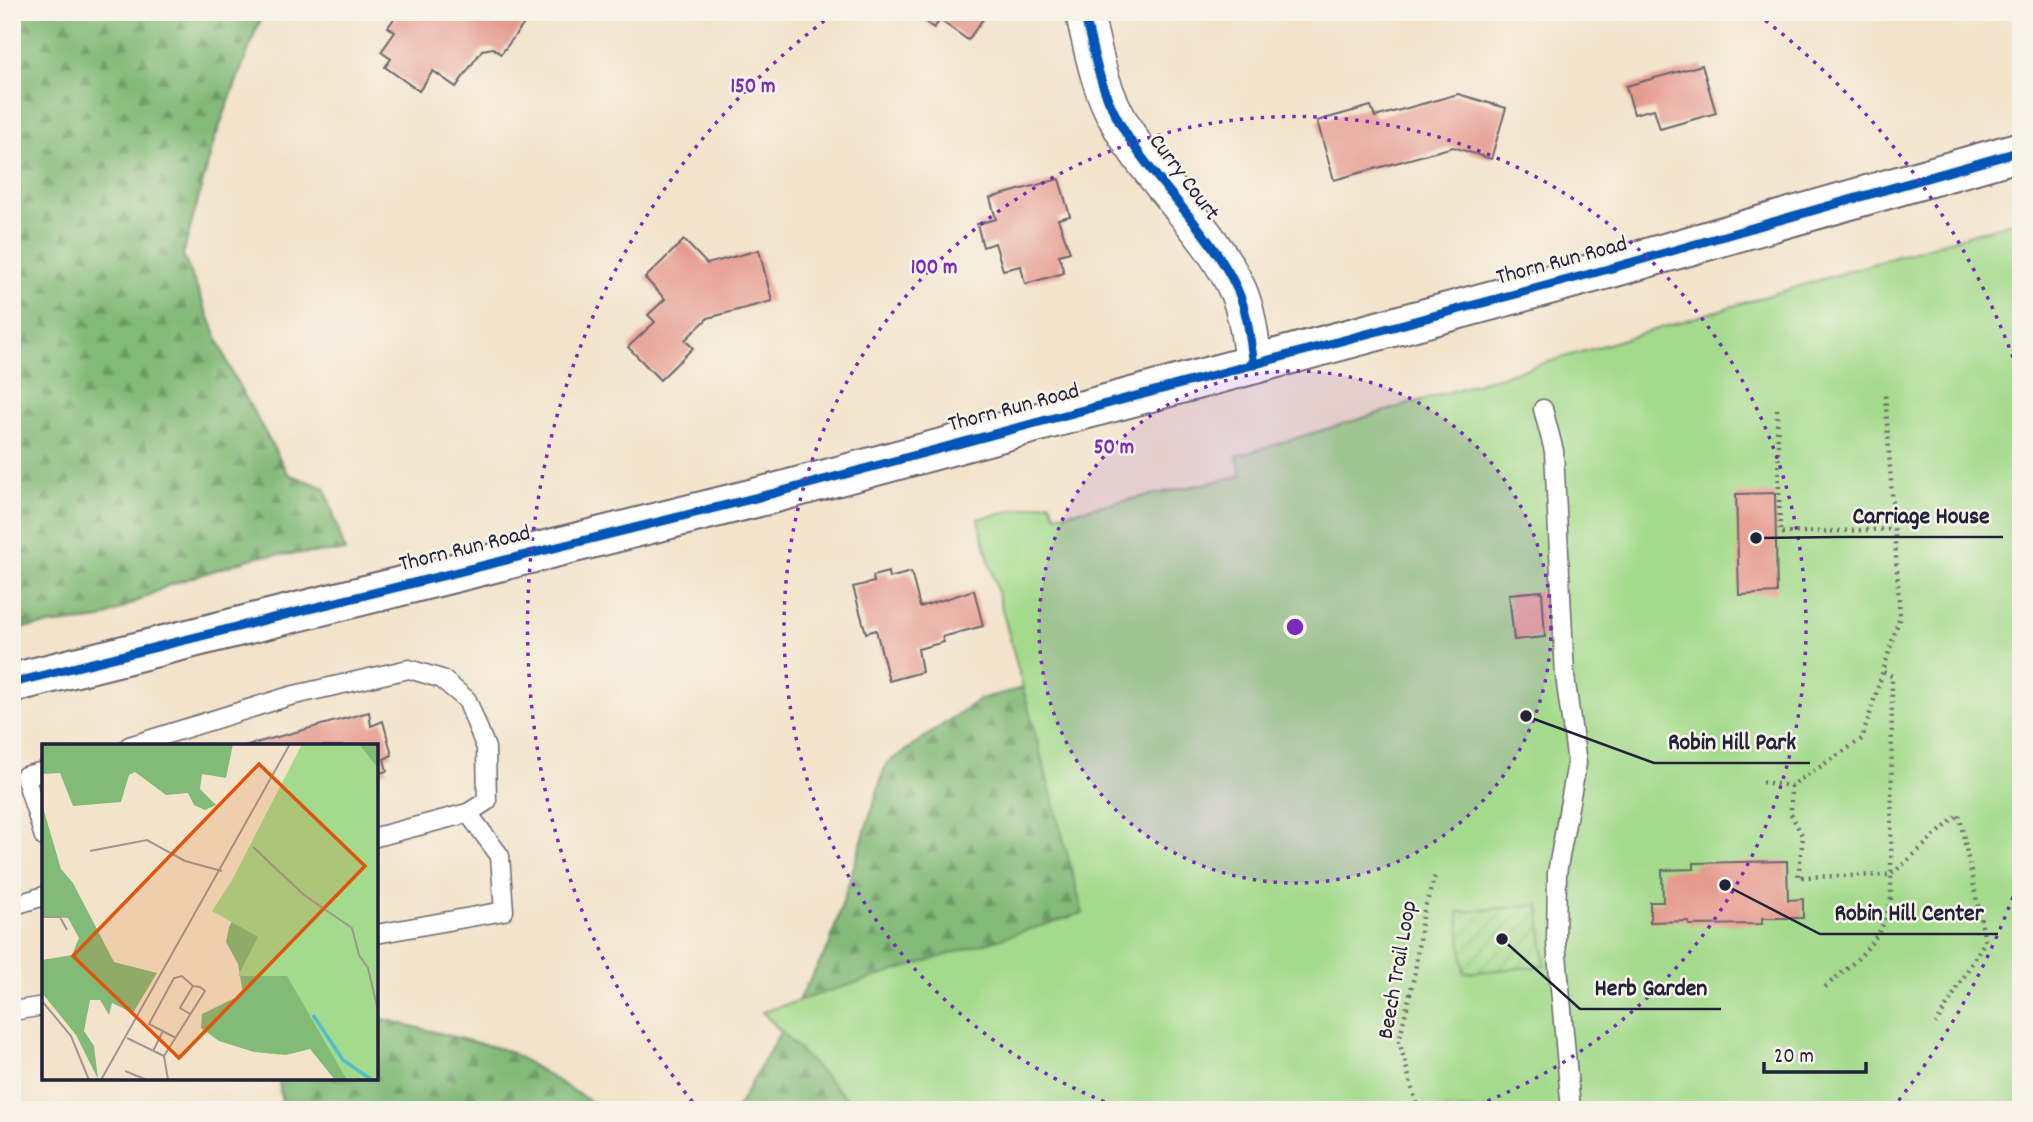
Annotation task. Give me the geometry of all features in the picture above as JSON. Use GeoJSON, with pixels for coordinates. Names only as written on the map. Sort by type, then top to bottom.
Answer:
{"type":"FeatureCollection","features":[{"type":"Feature","properties":{"kind":"street","name":"Curry Court"},"geometry":{"type":"LineString","coordinates":[[1084,12],[1112,110],[1140,153],[1226,269],[1246,314],[1254,365]]}},
{"type":"Feature","properties":{"kind":"street","name":"Thorn Run Road"},"geometry":{"type":"LineString","coordinates":[[12,683],[775,493],[1612,268],[2021,151]]}},
{"type":"Feature","properties":{"kind":"lane"},"geometry":{"type":"LineString","coordinates":[[1543,409],[1554,451],[1565,676],[1577,763],[1557,873],[1556,931],[1571,1110]]}},
{"type":"Feature","properties":{"kind":"lane"},"geometry":{"type":"LineString","coordinates":[[136,744],[290,696],[409,669],[442,679],[467,700],[486,748],[487,801],[468,813],[378,836]]}},
{"type":"Feature","properties":{"kind":"lane"},"geometry":{"type":"LineString","coordinates":[[42,772],[25,776],[42,831]]}},
{"type":"Feature","properties":{"kind":"lane"},"geometry":{"type":"LineString","coordinates":[[378,934],[504,911],[500,856],[468,813]]}},
{"type":"Feature","properties":{"kind":"lane"},"geometry":{"type":"LineString","coordinates":[[12,906],[42,897]]}},
{"type":"Feature","properties":{"kind":"lane"},"geometry":{"type":"LineString","coordinates":[[12,1011],[42,1006]]}},
{"type":"Feature","properties":{"kind":"path"},"geometry":{"type":"LineString","coordinates":[[1762,782],[1791,786],[1861,739],[1900,616],[1885,392]]}},
{"type":"Feature","properties":{"kind":"path"},"geometry":{"type":"LineString","coordinates":[[1777,409],[1778,533],[1894,529]]}},
{"type":"Feature","properties":{"kind":"path"},"geometry":{"type":"LineString","coordinates":[[1825,987],[1871,947],[1880,934],[1892,899],[1892,676],[1882,672]]}},
{"type":"Feature","properties":{"kind":"path"},"geometry":{"type":"LineString","coordinates":[[1791,786],[1791,814],[1803,837],[1798,877],[1891,875],[1959,814],[1985,941],[1936,1024]]}},
{"type":"Feature","properties":{"kind":"green space"},"geometry":{"type":"Polygon","coordinates":[[[12,12],[263,12],[214,141],[183,255],[232,373],[288,474],[325,488],[345,551],[259,556],[169,585],[101,619],[12,629],[12,12]]]}},
{"type":"Feature","properties":{"kind":"green space"},"geometry":{"type":"Polygon","coordinates":[[[2021,219],[2021,1110],[858,1110],[762,1012],[1083,913],[978,519],[1050,502],[1056,515],[1241,476],[1237,456],[2021,219]]]}},
{"type":"Feature","properties":{"kind":"green space"},"geometry":{"type":"Polygon","coordinates":[[[1034,685],[1554,1110],[733,1110],[737,1108],[829,946],[886,764],[980,699],[1034,685]]]}},
{"type":"Feature","properties":{"kind":"green space"},"geometry":{"type":"Polygon","coordinates":[[[1539,905],[1545,966],[1464,973],[1458,912],[1539,905]]]}},
{"type":"Feature","properties":{"kind":"green space"},"geometry":{"type":"Polygon","coordinates":[[[378,1018],[509,1051],[604,1110],[283,1110],[279,1082],[378,1080],[378,1018]]]}},
{"type":"Feature","properties":{"kind":"building"},"geometry":{"type":"Polygon","coordinates":[[[399,12],[533,12],[501,54],[493,48],[482,50],[456,87],[433,71],[419,91],[385,67],[391,59],[381,52],[395,32],[388,27],[399,12]]]}},
{"type":"Feature","properties":{"kind":"building"},"geometry":{"type":"Polygon","coordinates":[[[912,12],[988,12],[968,40],[940,20],[934,28],[912,12]]]}},
{"type":"Feature","properties":{"kind":"building"},"geometry":{"type":"Polygon","coordinates":[[[1702,65],[1716,113],[1660,129],[1654,109],[1634,114],[1626,86],[1702,65]]]}},
{"type":"Feature","properties":{"kind":"building"},"geometry":{"type":"Polygon","coordinates":[[[1458,94],[1506,108],[1491,159],[1453,147],[1334,180],[1317,121],[1371,106],[1375,117],[1458,94]]]}},
{"type":"Feature","properties":{"kind":"building"},"geometry":{"type":"Polygon","coordinates":[[[1059,179],[1070,216],[1058,219],[1070,252],[1059,255],[1064,273],[1025,284],[1021,266],[1003,270],[995,243],[983,247],[977,224],[996,219],[990,198],[1059,179]]]}},
{"type":"Feature","properties":{"kind":"building"},"geometry":{"type":"Polygon","coordinates":[[[684,240],[707,264],[759,250],[772,301],[708,318],[685,340],[693,348],[660,380],[628,347],[655,322],[648,315],[665,299],[645,278],[684,240]]]}},
{"type":"Feature","properties":{"kind":"building"},"geometry":{"type":"Polygon","coordinates":[[[1775,493],[1777,593],[1739,595],[1736,494],[1775,493]]]}},
{"type":"Feature","properties":{"kind":"building"},"geometry":{"type":"Polygon","coordinates":[[[888,572],[889,578],[911,572],[920,607],[974,590],[983,626],[942,637],[944,642],[918,649],[922,672],[889,681],[876,630],[866,633],[853,587],[874,582],[873,576],[888,572]]]}},
{"type":"Feature","properties":{"kind":"building"},"geometry":{"type":"Polygon","coordinates":[[[1542,591],[1545,637],[1514,640],[1509,594],[1542,591]]]}},
{"type":"Feature","properties":{"kind":"building"},"geometry":{"type":"Polygon","coordinates":[[[369,712],[371,726],[383,721],[392,755],[384,759],[387,771],[378,773],[378,744],[251,744],[369,712]]]}},
{"type":"Feature","properties":{"kind":"building"},"geometry":{"type":"Polygon","coordinates":[[[1787,861],[1788,900],[1803,899],[1803,918],[1762,918],[1762,924],[1689,925],[1689,921],[1650,922],[1650,902],[1663,902],[1662,870],[1694,869],[1694,863],[1787,861]]]}},
{"type":"Feature","properties":{"kind":"cycle path"},"geometry":{"type":"LineString","coordinates":[[1084,12],[1103,87],[1126,134],[1210,244],[1238,291],[1246,318],[1254,365]]}},
{"type":"Feature","properties":{"kind":"cycle path"},"geometry":{"type":"LineString","coordinates":[[12,683],[775,493],[1612,268],[2021,151]]}},
{"type":"Feature","properties":{"kind":"place","name":"Carriage House"},"geometry":{"type":"Point","coordinates":[1756,538]}},
{"type":"Feature","properties":{"kind":"place","name":"Robin Hill Park"},"geometry":{"type":"Point","coordinates":[1526,716]}},
{"type":"Feature","properties":{"kind":"place","name":"Robin Hill Center"},"geometry":{"type":"Point","coordinates":[1725,885]}},
{"type":"Feature","properties":{"kind":"place","name":"Herb Garden"},"geometry":{"type":"Point","coordinates":[1502,939]}}]}
